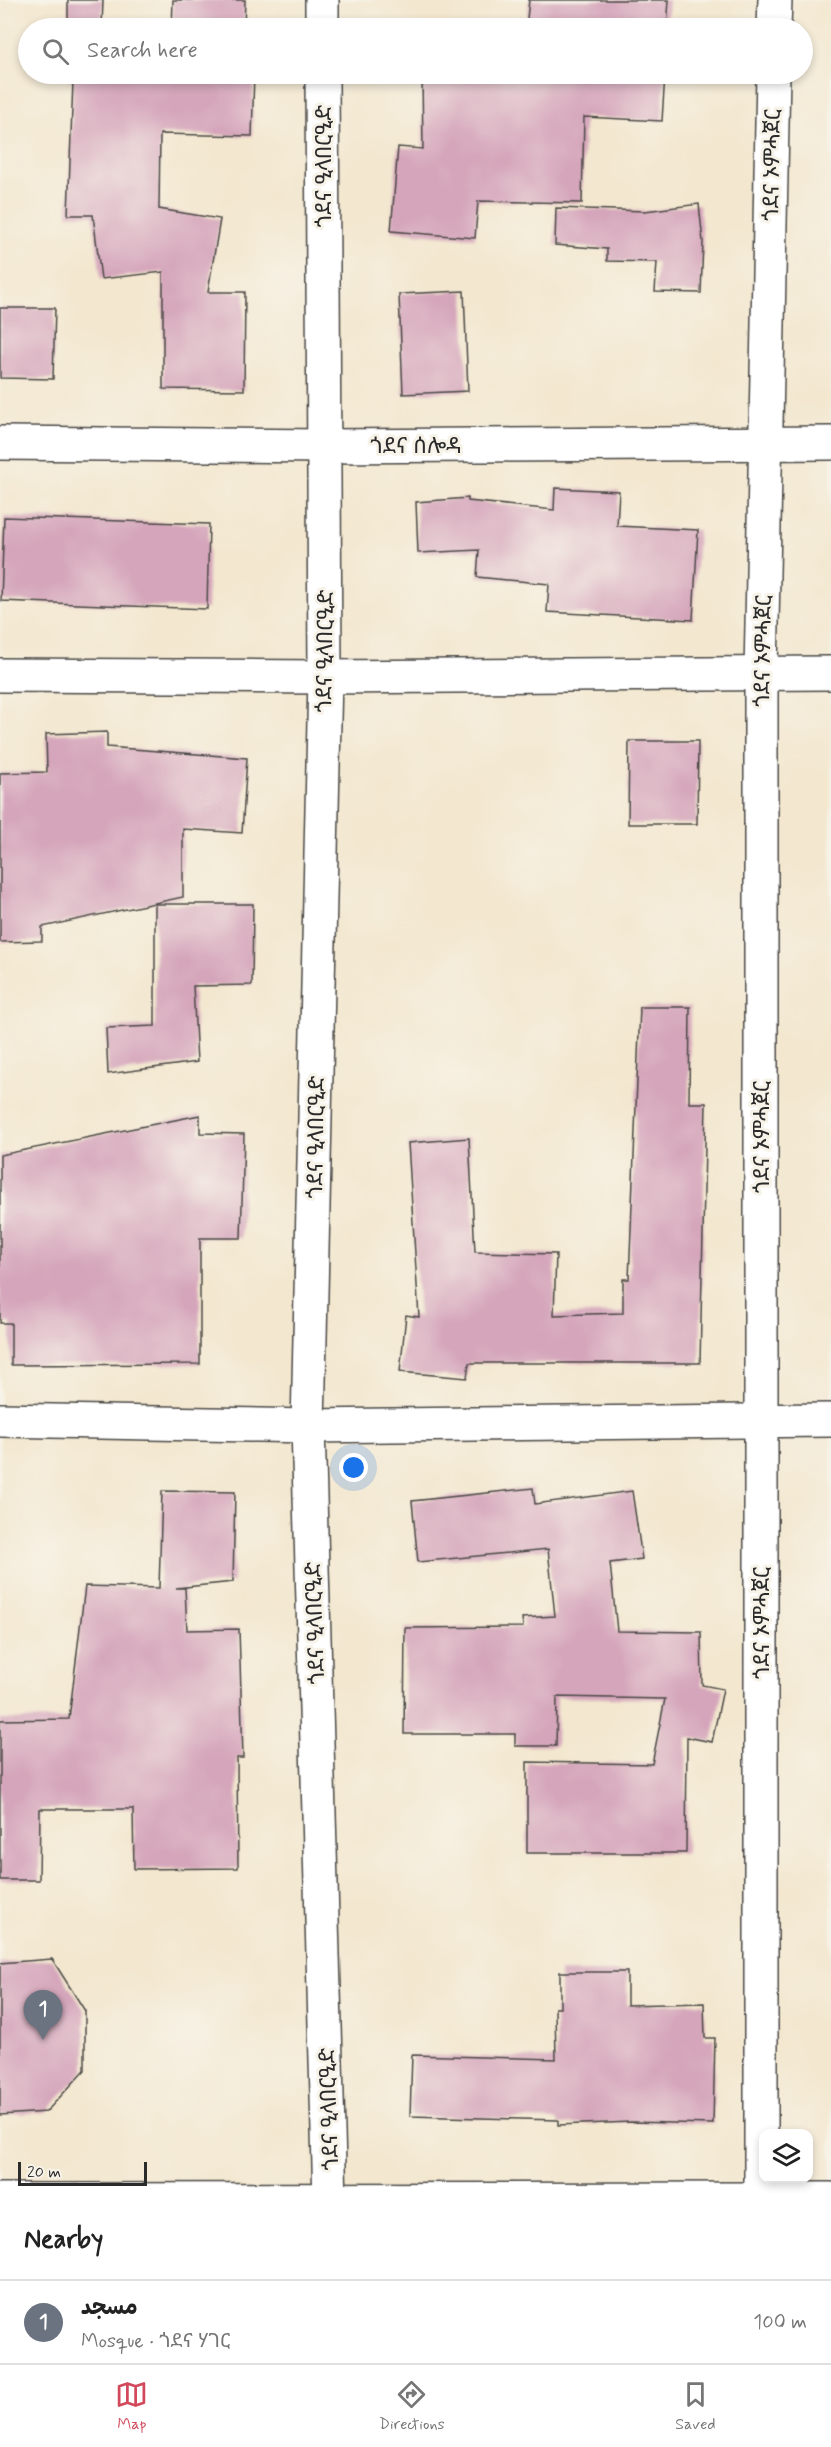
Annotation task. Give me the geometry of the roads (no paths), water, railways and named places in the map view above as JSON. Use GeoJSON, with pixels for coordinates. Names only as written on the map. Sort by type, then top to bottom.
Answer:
{"type":"FeatureCollection","features":[{"type":"Feature","properties":{"kind":"street"},"geometry":{"type":"LineString","coordinates":[[322,0],[322,18]]}},
{"type":"Feature","properties":{"kind":"street"},"geometry":{"type":"LineString","coordinates":[[774,18],[775,0]]}},
{"type":"Feature","properties":{"kind":"street","name":"ጎደና ዒላበርዒድ"},"geometry":{"type":"LineString","coordinates":[[322,84],[326,446],[325,677],[308,1426],[330,2200]]}},
{"type":"Feature","properties":{"kind":"street","name":"ጎደና ኦምሓጀር"},"geometry":{"type":"LineString","coordinates":[[761,2200],[761,674],[773,84]]}},
{"type":"Feature","properties":{"kind":"street","name":"ጎደና ሰሎዳ"},"geometry":{"type":"LineString","coordinates":[[0,443],[326,446],[831,443]]}},
{"type":"Feature","properties":{"kind":"street"},"geometry":{"type":"LineString","coordinates":[[0,675],[325,677],[831,673]]}},
{"type":"Feature","properties":{"kind":"street"},"geometry":{"type":"LineString","coordinates":[[0,1420],[308,1426],[831,1420]]}},
{"type":"Feature","properties":{"kind":"street"},"geometry":{"type":"LineString","coordinates":[[0,2200],[831,2199]]}},
{"type":"Feature","properties":{"kind":"place","name":"مسجد"},"geometry":{"type":"Point","coordinates":[43,2040]}}]}
